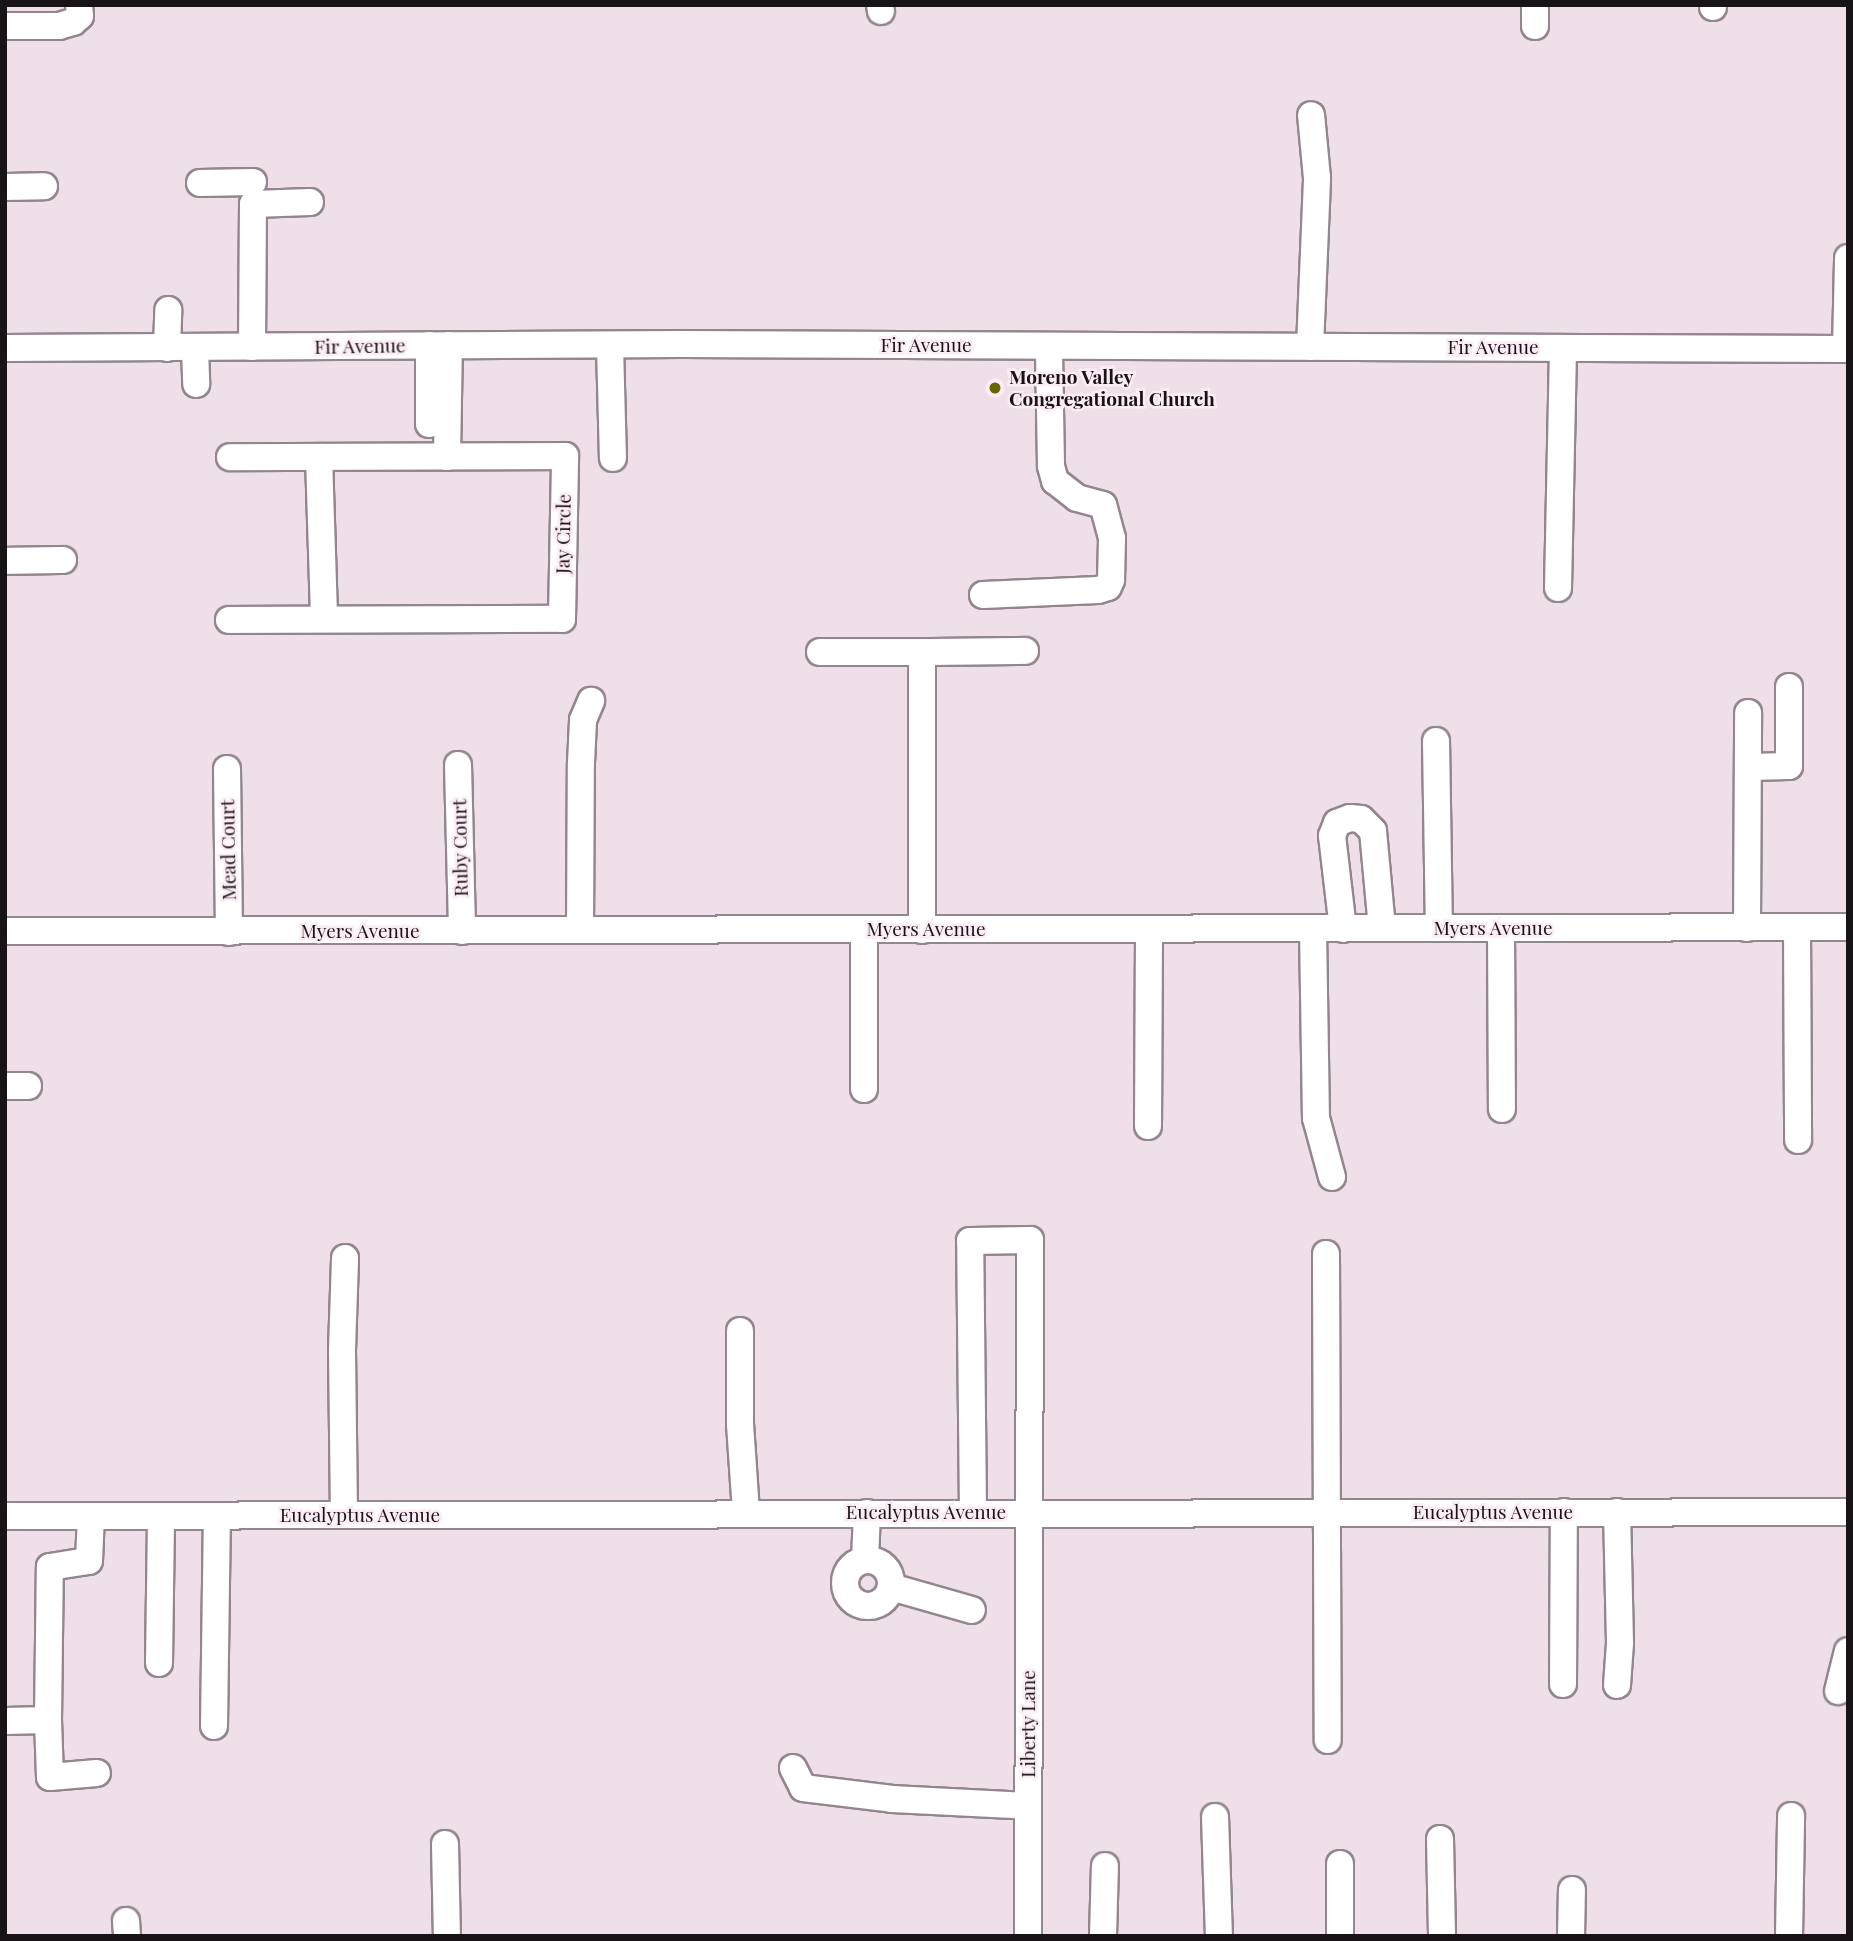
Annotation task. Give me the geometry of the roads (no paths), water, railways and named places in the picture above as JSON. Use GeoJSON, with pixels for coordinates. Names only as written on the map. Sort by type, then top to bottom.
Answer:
{"type":"FeatureCollection","features":[{"type":"Feature","properties":{"kind":"street"},"geometry":{"type":"LineString","coordinates":[[5,26],[59,26],[73,22],[79,16],[79,5]]}},
{"type":"Feature","properties":{"kind":"street"},"geometry":{"type":"LineString","coordinates":[[1310,347],[1317,178],[1311,115]]}},
{"type":"Feature","properties":{"kind":"street"},"geometry":{"type":"LineString","coordinates":[[200,183],[253,182]]}},
{"type":"Feature","properties":{"kind":"street"},"geometry":{"type":"LineString","coordinates":[[5,187],[44,186]]}},
{"type":"Feature","properties":{"kind":"street"},"geometry":{"type":"LineString","coordinates":[[252,347],[253,204],[310,202]]}},
{"type":"Feature","properties":{"kind":"street"},"geometry":{"type":"LineString","coordinates":[[1847,349],[1848,258]]}},
{"type":"Feature","properties":{"kind":"street"},"geometry":{"type":"LineString","coordinates":[[167,348],[168,310]]}},
{"type":"Feature","properties":{"kind":"street"},"geometry":{"type":"LineString","coordinates":[[438,457],[439,345]]}},
{"type":"Feature","properties":{"kind":"street","name":"Fir Avenue"},"geometry":{"type":"LineString","coordinates":[[5,348],[439,345],[1847,349]]}},
{"type":"Feature","properties":{"kind":"street"},"geometry":{"type":"LineString","coordinates":[[610,346],[613,458]]}},
{"type":"Feature","properties":{"kind":"street"},"geometry":{"type":"LineString","coordinates":[[983,594],[1098,590],[1108,587],[1111,580],[1112,538],[1103,505],[1077,498],[1055,481],[1051,466],[1049,346]]}},
{"type":"Feature","properties":{"kind":"street"},"geometry":{"type":"LineString","coordinates":[[195,348],[197,384]]}},
{"type":"Feature","properties":{"kind":"street"},"geometry":{"type":"LineString","coordinates":[[1558,588],[1563,348]]}},
{"type":"Feature","properties":{"kind":"street","name":"Jay Circle"},"geometry":{"type":"LineString","coordinates":[[229,620],[562,619],[565,456],[230,457]]}},
{"type":"Feature","properties":{"kind":"street"},"geometry":{"type":"LineString","coordinates":[[319,457],[324,619]]}},
{"type":"Feature","properties":{"kind":"street"},"geometry":{"type":"LineString","coordinates":[[5,561],[63,560]]}},
{"type":"Feature","properties":{"kind":"street"},"geometry":{"type":"LineString","coordinates":[[820,652],[1025,651]]}},
{"type":"Feature","properties":{"kind":"street"},"geometry":{"type":"LineString","coordinates":[[922,652],[922,930]]}},
{"type":"Feature","properties":{"kind":"street"},"geometry":{"type":"LineString","coordinates":[[1748,767],[1789,766],[1789,687]]}},
{"type":"Feature","properties":{"kind":"street"},"geometry":{"type":"LineString","coordinates":[[580,930],[583,720],[591,701]]}},
{"type":"Feature","properties":{"kind":"street"},"geometry":{"type":"LineString","coordinates":[[1748,713],[1748,928]]}},
{"type":"Feature","properties":{"kind":"street"},"geometry":{"type":"LineString","coordinates":[[1436,741],[1439,928]]}},
{"type":"Feature","properties":{"kind":"street","name":"Ruby Court"},"geometry":{"type":"LineString","coordinates":[[458,765],[462,930]]}},
{"type":"Feature","properties":{"kind":"street","name":"Mead Court"},"geometry":{"type":"LineString","coordinates":[[227,769],[229,932]]}},
{"type":"Feature","properties":{"kind":"street"},"geometry":{"type":"LineString","coordinates":[[1343,929],[1332,836],[1337,823],[1350,818],[1361,819],[1373,831],[1382,928]]}},
{"type":"Feature","properties":{"kind":"street"},"geometry":{"type":"LineString","coordinates":[[1501,928],[1502,1109]]}},
{"type":"Feature","properties":{"kind":"street"},"geometry":{"type":"LineString","coordinates":[[1797,928],[1798,1140]]}},
{"type":"Feature","properties":{"kind":"street","name":"Myers Avenue"},"geometry":{"type":"LineString","coordinates":[[5,932],[1848,928]]}},
{"type":"Feature","properties":{"kind":"street"},"geometry":{"type":"LineString","coordinates":[[1148,1126],[1149,929]]}},
{"type":"Feature","properties":{"kind":"street"},"geometry":{"type":"LineString","coordinates":[[1314,929],[1316,1118],[1332,1177]]}},
{"type":"Feature","properties":{"kind":"street"},"geometry":{"type":"LineString","coordinates":[[864,930],[864,1089]]}},
{"type":"Feature","properties":{"kind":"street","name":"Liberty Lane"},"geometry":{"type":"LineString","coordinates":[[973,1512],[970,1241],[1030,1240],[1028,1936]]}},
{"type":"Feature","properties":{"kind":"street"},"geometry":{"type":"LineString","coordinates":[[1326,1254],[1328,1740]]}},
{"type":"Feature","properties":{"kind":"street"},"geometry":{"type":"LineString","coordinates":[[344,1515],[342,1350],[345,1258]]}},
{"type":"Feature","properties":{"kind":"street"},"geometry":{"type":"LineString","coordinates":[[740,1331],[740,1423],[746,1513]]}},
{"type":"Feature","properties":{"kind":"street","name":"Eucalyptus Avenue"},"geometry":{"type":"LineString","coordinates":[[5,1517],[973,1512],[1848,1512]]}},
{"type":"Feature","properties":{"kind":"street"},"geometry":{"type":"LineString","coordinates":[[1563,1684],[1564,1512]]}},
{"type":"Feature","properties":{"kind":"street"},"geometry":{"type":"LineString","coordinates":[[1617,1512],[1620,1643],[1617,1685]]}},
{"type":"Feature","properties":{"kind":"street"},"geometry":{"type":"LineString","coordinates":[[865,1560],[867,1513]]}},
{"type":"Feature","properties":{"kind":"street"},"geometry":{"type":"LineString","coordinates":[[91,1516],[89,1561],[50,1567],[48,1720],[50,1777],[97,1773]]}},
{"type":"Feature","properties":{"kind":"street"},"geometry":{"type":"LineString","coordinates":[[159,1663],[161,1516]]}},
{"type":"Feature","properties":{"kind":"street"},"geometry":{"type":"LineString","coordinates":[[214,1726],[217,1516]]}},
{"type":"Feature","properties":{"kind":"street"},"geometry":{"type":"LineString","coordinates":[[865,1560],[885,1567],[891,1587],[884,1601],[877,1605],[862,1606],[849,1597],[846,1574],[865,1560]]}},
{"type":"Feature","properties":{"kind":"street"},"geometry":{"type":"LineString","coordinates":[[891,1587],[972,1609]]}},
{"type":"Feature","properties":{"kind":"street"},"geometry":{"type":"LineString","coordinates":[[1838,1691],[1848,1651]]}},
{"type":"Feature","properties":{"kind":"street"},"geometry":{"type":"LineString","coordinates":[[5,1721],[48,1720]]}},
{"type":"Feature","properties":{"kind":"street"},"geometry":{"type":"LineString","coordinates":[[793,1768],[803,1787],[892,1799],[1028,1806]]}},
{"type":"Feature","properties":{"kind":"street"},"geometry":{"type":"LineString","coordinates":[[1789,1936],[1791,1816]]}},
{"type":"Feature","properties":{"kind":"street"},"geometry":{"type":"LineString","coordinates":[[1215,1817],[1219,1936]]}},
{"type":"Feature","properties":{"kind":"street"},"geometry":{"type":"LineString","coordinates":[[1440,1839],[1442,1936]]}},
{"type":"Feature","properties":{"kind":"street"},"geometry":{"type":"LineString","coordinates":[[445,1843],[447,1936]]}},
{"type":"Feature","properties":{"kind":"street"},"geometry":{"type":"LineString","coordinates":[[1340,1864],[1340,1936]]}},
{"type":"Feature","properties":{"kind":"street"},"geometry":{"type":"LineString","coordinates":[[1103,1936],[1105,1866]]}},
{"type":"Feature","properties":{"kind":"street"},"geometry":{"type":"LineString","coordinates":[[1571,1936],[1572,1890]]}},
{"type":"Feature","properties":{"kind":"place","name":"Moreno Valley Congregational Church"},"geometry":{"type":"Point","coordinates":[995,388]}}]}
